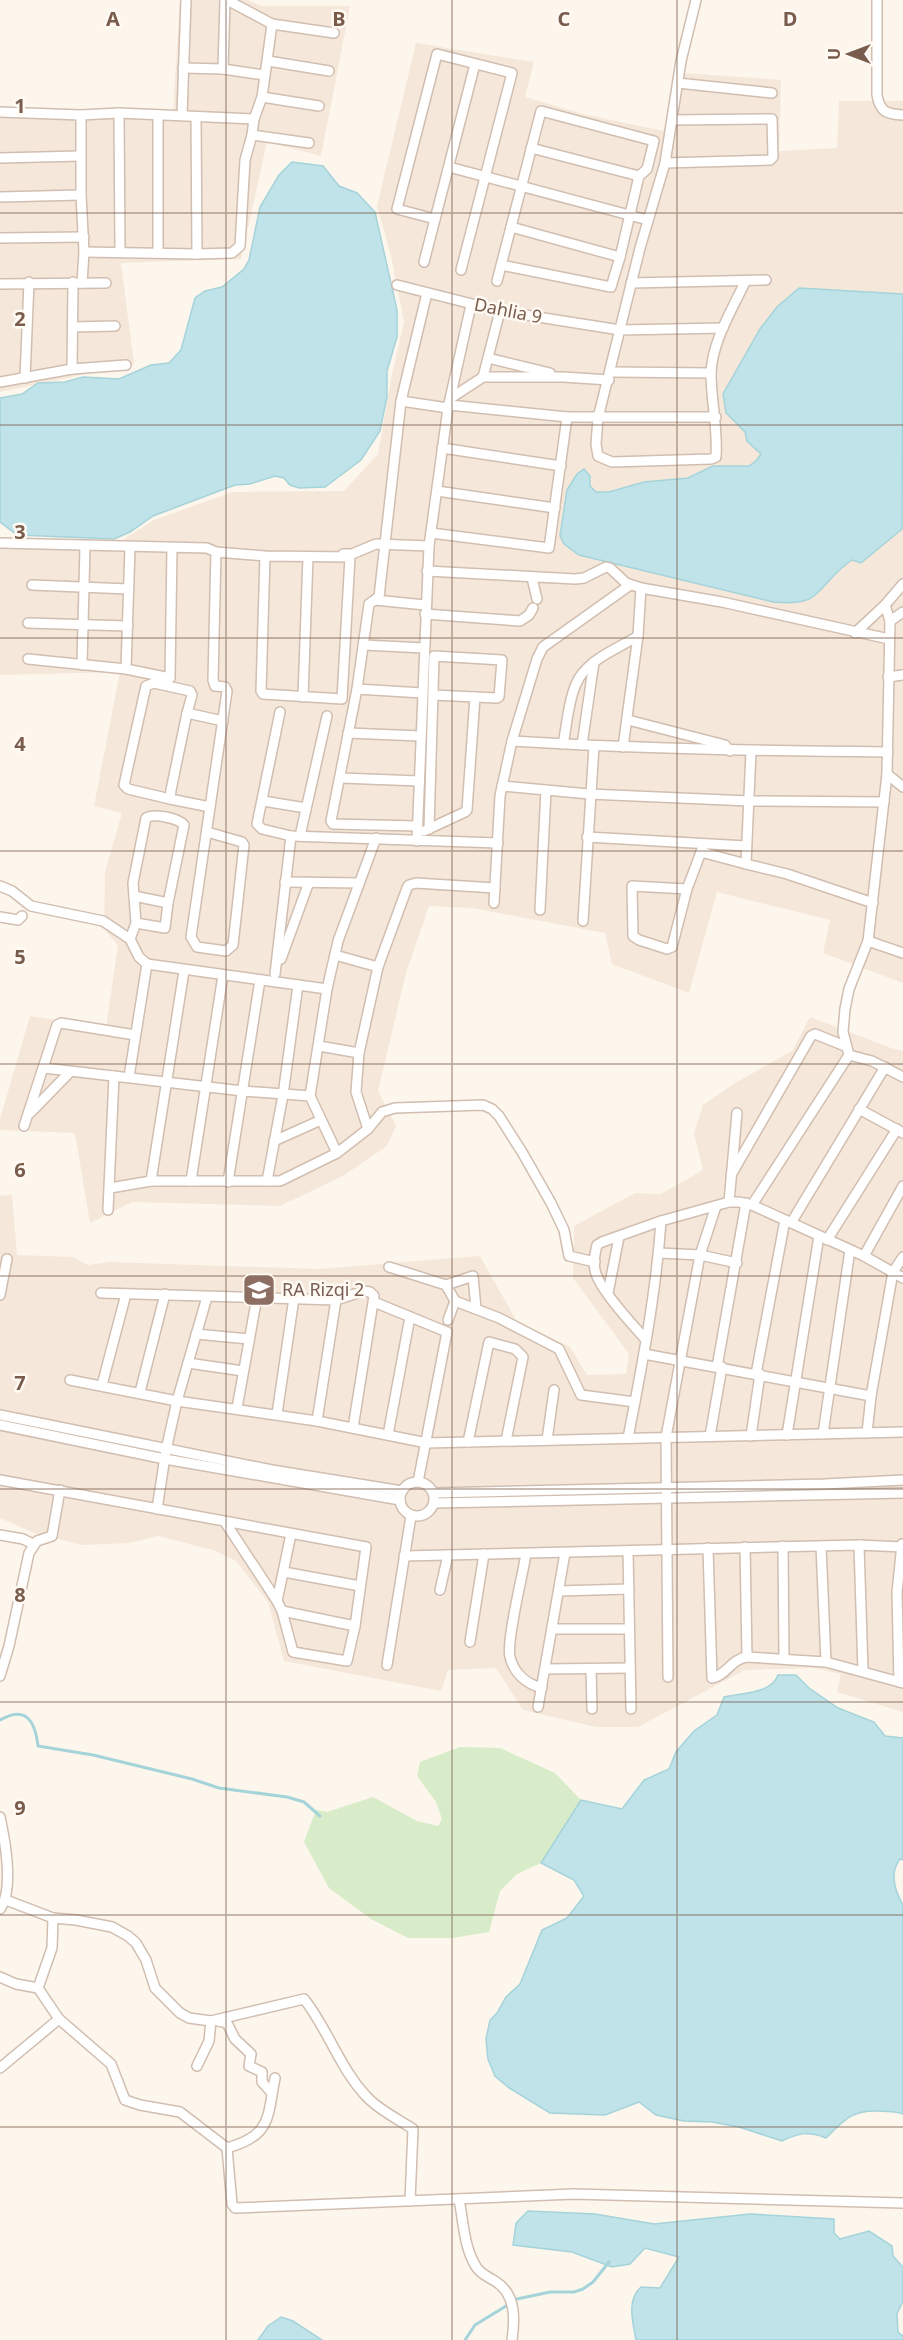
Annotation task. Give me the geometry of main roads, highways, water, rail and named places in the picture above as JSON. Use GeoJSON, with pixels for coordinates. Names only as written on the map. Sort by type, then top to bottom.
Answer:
{"type":"FeatureCollection","features":[{"type":"Feature","properties":{"kind":"water"},"geometry":{"type":"Polygon","coordinates":[[[292,162],[323,166],[339,186],[357,193],[375,212],[397,310],[397,337],[387,371],[387,397],[380,431],[361,460],[325,487],[299,488],[290,485],[284,478],[275,476],[250,484],[235,485],[153,516],[130,532],[114,539],[17,535],[0,522],[0,398],[22,394],[38,383],[65,382],[83,377],[119,379],[151,365],[169,363],[181,350],[195,298],[205,291],[222,287],[244,269],[249,260],[260,207],[279,175],[292,162]]]}},
{"type":"Feature","properties":{"kind":"water"},"geometry":{"type":"Polygon","coordinates":[[[799,288],[903,294],[902,529],[861,563],[852,560],[846,564],[810,599],[789,603],[773,602],[579,555],[564,544],[560,536],[567,490],[577,474],[584,469],[590,476],[590,486],[596,492],[609,492],[644,482],[688,478],[713,466],[749,466],[756,461],[761,454],[747,441],[745,432],[726,413],[723,394],[760,329],[777,307],[799,288]]]}},
{"type":"Feature","properties":{"kind":"water"},"geometry":{"type":"Polygon","coordinates":[[[778,1675],[796,1675],[809,1688],[838,1708],[874,1722],[885,1736],[903,1738],[903,1860],[900,1859],[897,1864],[894,1876],[903,1905],[903,2114],[879,2111],[862,2112],[844,2121],[826,2138],[804,2134],[782,2141],[739,2127],[712,2122],[684,2121],[656,2115],[639,2102],[605,2115],[550,2113],[509,2088],[495,2076],[488,2059],[486,2039],[490,2020],[506,1997],[520,1984],[542,1930],[567,1918],[584,1896],[574,1880],[541,1863],[581,1800],[622,1809],[644,1780],[669,1769],[676,1752],[694,1731],[717,1715],[724,1697],[763,1689],[769,1686],[778,1675]]]}},
{"type":"Feature","properties":{"kind":"water"},"geometry":{"type":"Polygon","coordinates":[[[528,2211],[595,2214],[654,2224],[750,2214],[834,2219],[834,2233],[840,2239],[869,2231],[892,2246],[893,2256],[903,2267],[903,2301],[897,2314],[898,2332],[903,2336],[903,2340],[636,2340],[632,2305],[636,2292],[641,2287],[660,2288],[679,2257],[645,2248],[630,2264],[612,2267],[572,2252],[513,2245],[516,2223],[528,2211]]]}},
{"type":"Feature","properties":{"kind":"water"},"geometry":{"type":"Polygon","coordinates":[[[281,2317],[293,2321],[322,2340],[258,2340],[268,2326],[281,2317]]]}},
{"type":"Feature","properties":{"kind":"waterway"},"geometry":{"type":"LineString","coordinates":[[0,1720],[16,1714],[28,1718],[32,1723],[38,1746],[93,1755],[192,1779],[219,1788],[287,1797],[304,1802],[320,1816]]}},
{"type":"Feature","properties":{"kind":"waterway"},"geometry":{"type":"LineString","coordinates":[[517,2299],[550,2292],[574,2292],[583,2289],[593,2282],[609,2262]]}},
{"type":"Feature","properties":{"kind":"waterway"},"geometry":{"type":"LineString","coordinates":[[465,2340],[475,2325],[506,2306]]}},
{"type":"Feature","properties":{"kind":"place","name":"RA Rizqi 2"},"geometry":{"type":"Point","coordinates":[259,1290]}}]}
